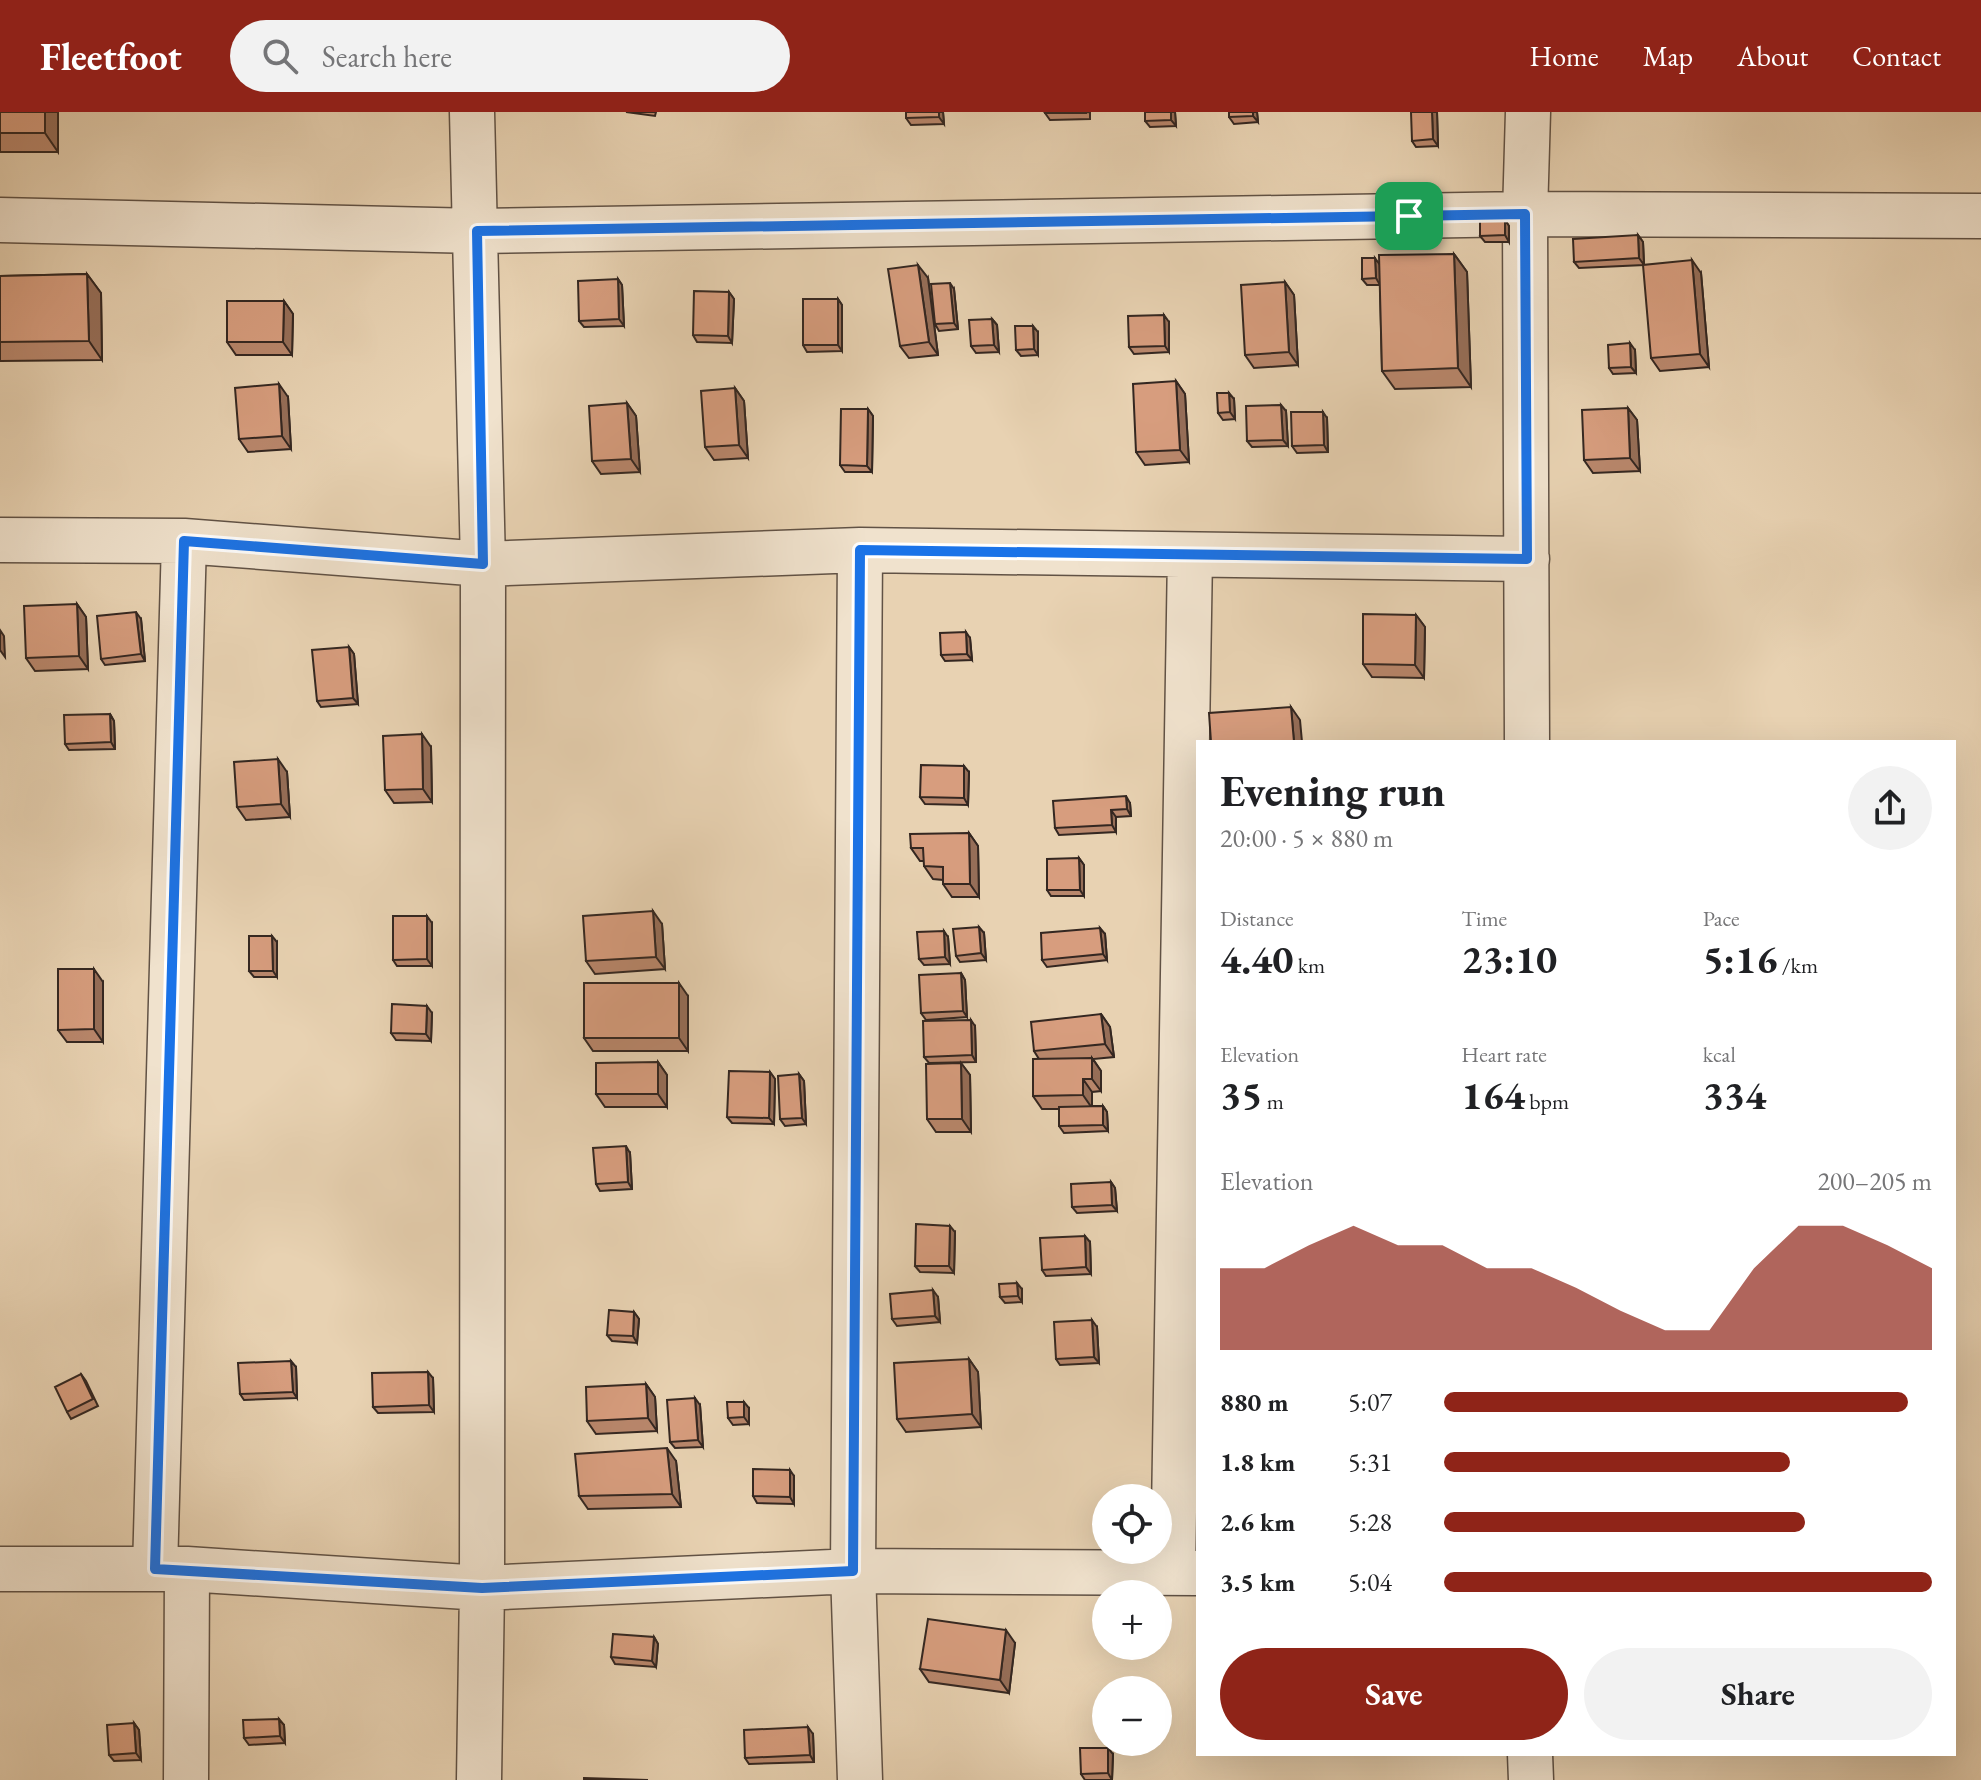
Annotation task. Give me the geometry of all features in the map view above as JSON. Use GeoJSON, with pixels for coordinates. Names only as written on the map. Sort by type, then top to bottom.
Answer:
{"type":"FeatureCollection","features":[{"type":"Feature","properties":{"kind":"street"},"geometry":{"type":"LineString","coordinates":[[472,112],[483,564],[479,1780]]}},
{"type":"Feature","properties":{"kind":"street"},"geometry":{"type":"LineString","coordinates":[[1527,740],[1525,214],[1528,112]]}},
{"type":"Feature","properties":{"kind":"street"},"geometry":{"type":"LineString","coordinates":[[0,220],[477,231],[1525,214],[1981,216]]}},
{"type":"Feature","properties":{"kind":"street"},"geometry":{"type":"LineString","coordinates":[[0,540],[184,541],[483,564],[860,550],[1527,559]]}},
{"type":"Feature","properties":{"kind":"street"},"geometry":{"type":"LineString","coordinates":[[184,541],[171,1569],[186,1780]]}},
{"type":"Feature","properties":{"kind":"street"},"geometry":{"type":"LineString","coordinates":[[860,550],[853,1571],[860,1780]]}},
{"type":"Feature","properties":{"kind":"street"},"geometry":{"type":"LineString","coordinates":[[0,1569],[171,1569],[482,1588],[853,1571],[1186,1572],[1190,555]]}},
{"type":"Feature","properties":{"kind":"street"},"geometry":{"type":"LineString","coordinates":[[1530,1756],[1531,1780]]}},
{"type":"Feature","properties":{"kind":"building"},"geometry":{"type":"Polygon","coordinates":[[[0,112],[45,112],[45,133],[0,133],[0,112]]]}},
{"type":"Feature","properties":{"kind":"building"},"geometry":{"type":"Polygon","coordinates":[[[906,112],[939,112],[939,117],[906,118],[906,112]]]}},
{"type":"Feature","properties":{"kind":"building"},"geometry":{"type":"Polygon","coordinates":[[[1086,112],[1086,113],[1045,113],[1086,112]]]}},
{"type":"Feature","properties":{"kind":"building"},"geometry":{"type":"Polygon","coordinates":[[[1145,112],[1171,112],[1171,120],[1145,121],[1145,112]]]}},
{"type":"Feature","properties":{"kind":"building"},"geometry":{"type":"Polygon","coordinates":[[[1229,112],[1253,112],[1253,116],[1229,117],[1229,112]]]}},
{"type":"Feature","properties":{"kind":"building"},"geometry":{"type":"Polygon","coordinates":[[[1411,112],[1432,112],[1433,139],[1412,141],[1411,112]]]}},
{"type":"Feature","properties":{"kind":"building"},"geometry":{"type":"Polygon","coordinates":[[[1480,220],[1505,220],[1505,235],[1480,236],[1480,220]]]}},
{"type":"Feature","properties":{"kind":"building"},"geometry":{"type":"Polygon","coordinates":[[[1638,235],[1639,258],[1574,262],[1573,239],[1638,235]]]}},
{"type":"Feature","properties":{"kind":"building"},"geometry":{"type":"Polygon","coordinates":[[[1454,254],[1458,368],[1382,371],[1379,255],[1454,254]]]}},
{"type":"Feature","properties":{"kind":"building"},"geometry":{"type":"Polygon","coordinates":[[[1362,258],[1375,258],[1376,278],[1362,279],[1362,258]]]}},
{"type":"Feature","properties":{"kind":"building"},"geometry":{"type":"Polygon","coordinates":[[[1692,260],[1700,354],[1651,358],[1643,265],[1692,260]]]}},
{"type":"Feature","properties":{"kind":"building"},"geometry":{"type":"Polygon","coordinates":[[[918,265],[929,342],[900,346],[888,269],[918,265]]]}},
{"type":"Feature","properties":{"kind":"building"},"geometry":{"type":"Polygon","coordinates":[[[87,274],[89,341],[0,342],[0,276],[87,274]]]}},
{"type":"Feature","properties":{"kind":"building"},"geometry":{"type":"Polygon","coordinates":[[[618,279],[619,319],[579,321],[578,281],[618,279]]]}},
{"type":"Feature","properties":{"kind":"building"},"geometry":{"type":"Polygon","coordinates":[[[1285,282],[1289,352],[1245,355],[1241,285],[1285,282]]]}},
{"type":"Feature","properties":{"kind":"building"},"geometry":{"type":"Polygon","coordinates":[[[950,283],[954,323],[935,324],[931,284],[950,283]]]}},
{"type":"Feature","properties":{"kind":"building"},"geometry":{"type":"Polygon","coordinates":[[[694,291],[729,292],[728,336],[693,335],[694,291]]]}},
{"type":"Feature","properties":{"kind":"building"},"geometry":{"type":"Polygon","coordinates":[[[803,299],[838,299],[838,345],[803,345],[803,299]]]}},
{"type":"Feature","properties":{"kind":"building"},"geometry":{"type":"Polygon","coordinates":[[[227,301],[284,301],[283,342],[227,342],[227,301]]]}},
{"type":"Feature","properties":{"kind":"building"},"geometry":{"type":"Polygon","coordinates":[[[1164,315],[1165,346],[1129,347],[1128,316],[1164,315]]]}},
{"type":"Feature","properties":{"kind":"building"},"geometry":{"type":"Polygon","coordinates":[[[992,319],[994,345],[971,346],[969,320],[992,319]]]}},
{"type":"Feature","properties":{"kind":"building"},"geometry":{"type":"Polygon","coordinates":[[[1015,326],[1033,326],[1034,349],[1016,350],[1015,326]]]}},
{"type":"Feature","properties":{"kind":"building"},"geometry":{"type":"Polygon","coordinates":[[[1630,343],[1631,367],[1609,368],[1608,345],[1630,343]]]}},
{"type":"Feature","properties":{"kind":"building"},"geometry":{"type":"Polygon","coordinates":[[[1176,381],[1180,450],[1136,452],[1133,384],[1176,381]]]}},
{"type":"Feature","properties":{"kind":"building"},"geometry":{"type":"Polygon","coordinates":[[[279,384],[282,436],[239,439],[235,388],[279,384]]]}},
{"type":"Feature","properties":{"kind":"building"},"geometry":{"type":"Polygon","coordinates":[[[735,388],[739,445],[705,447],[701,391],[735,388]]]}},
{"type":"Feature","properties":{"kind":"building"},"geometry":{"type":"Polygon","coordinates":[[[1217,393],[1229,393],[1230,412],[1218,413],[1217,393]]]}},
{"type":"Feature","properties":{"kind":"building"},"geometry":{"type":"Polygon","coordinates":[[[627,403],[631,459],[592,461],[589,406],[627,403]]]}},
{"type":"Feature","properties":{"kind":"building"},"geometry":{"type":"Polygon","coordinates":[[[1281,405],[1283,440],[1247,441],[1246,406],[1281,405]]]}},
{"type":"Feature","properties":{"kind":"building"},"geometry":{"type":"Polygon","coordinates":[[[1628,408],[1630,458],[1584,460],[1582,410],[1628,408]]]}},
{"type":"Feature","properties":{"kind":"building"},"geometry":{"type":"Polygon","coordinates":[[[841,409],[868,409],[867,466],[840,465],[841,409]]]}},
{"type":"Feature","properties":{"kind":"building"},"geometry":{"type":"Polygon","coordinates":[[[1291,412],[1323,412],[1324,445],[1292,446],[1291,412]]]}},
{"type":"Feature","properties":{"kind":"building"},"geometry":{"type":"Polygon","coordinates":[[[77,604],[79,656],[26,658],[24,606],[77,604]]]}},
{"type":"Feature","properties":{"kind":"building"},"geometry":{"type":"Polygon","coordinates":[[[136,612],[141,654],[101,659],[97,616],[136,612]]]}},
{"type":"Feature","properties":{"kind":"building"},"geometry":{"type":"Polygon","coordinates":[[[1363,614],[1416,615],[1415,665],[1363,664],[1363,614]]]}},
{"type":"Feature","properties":{"kind":"building"},"geometry":{"type":"Polygon","coordinates":[[[966,632],[967,654],[941,655],[940,633],[966,632]]]}},
{"type":"Feature","properties":{"kind":"building"},"geometry":{"type":"Polygon","coordinates":[[[349,647],[353,698],[317,701],[312,650],[349,647]]]}},
{"type":"Feature","properties":{"kind":"building"},"geometry":{"type":"Polygon","coordinates":[[[1291,707],[1294,740],[1211,740],[1209,713],[1291,707]]]}},
{"type":"Feature","properties":{"kind":"building"},"geometry":{"type":"Polygon","coordinates":[[[110,714],[111,742],[65,744],[64,715],[110,714]]]}},
{"type":"Feature","properties":{"kind":"building"},"geometry":{"type":"Polygon","coordinates":[[[422,734],[423,789],[385,790],[383,736],[422,734]]]}},
{"type":"Feature","properties":{"kind":"building"},"geometry":{"type":"Polygon","coordinates":[[[278,759],[281,804],[237,807],[234,762],[278,759]]]}},
{"type":"Feature","properties":{"kind":"building"},"geometry":{"type":"Polygon","coordinates":[[[921,765],[964,766],[964,798],[920,797],[921,765]]]}},
{"type":"Feature","properties":{"kind":"building"},"geometry":{"type":"Polygon","coordinates":[[[1126,796],[1127,809],[1111,810],[1112,825],[1055,828],[1053,801],[1126,796]]]}},
{"type":"Feature","properties":{"kind":"building"},"geometry":{"type":"Polygon","coordinates":[[[969,833],[970,884],[943,884],[943,867],[924,866],[923,848],[911,848],[910,834],[969,833]]]}},
{"type":"Feature","properties":{"kind":"building"},"geometry":{"type":"Polygon","coordinates":[[[1079,858],[1080,890],[1047,890],[1047,859],[1079,858]]]}},
{"type":"Feature","properties":{"kind":"building"},"geometry":{"type":"Polygon","coordinates":[[[653,911],[656,957],[586,961],[583,916],[653,911]]]}},
{"type":"Feature","properties":{"kind":"building"},"geometry":{"type":"Polygon","coordinates":[[[393,916],[427,916],[427,959],[393,960],[393,916]]]}},
{"type":"Feature","properties":{"kind":"building"},"geometry":{"type":"Polygon","coordinates":[[[979,927],[981,953],[956,956],[953,929],[979,927]]]}},
{"type":"Feature","properties":{"kind":"building"},"geometry":{"type":"Polygon","coordinates":[[[1100,928],[1103,954],[1042,960],[1041,933],[1100,928]]]}},
{"type":"Feature","properties":{"kind":"building"},"geometry":{"type":"Polygon","coordinates":[[[944,931],[945,957],[919,959],[917,932],[944,931]]]}},
{"type":"Feature","properties":{"kind":"building"},"geometry":{"type":"Polygon","coordinates":[[[249,936],[272,936],[273,971],[249,971],[249,936]]]}},
{"type":"Feature","properties":{"kind":"building"},"geometry":{"type":"Polygon","coordinates":[[[58,969],[94,969],[94,1029],[58,1030],[58,969]]]}},
{"type":"Feature","properties":{"kind":"building"},"geometry":{"type":"Polygon","coordinates":[[[961,973],[963,1011],[921,1013],[919,975],[961,973]]]}},
{"type":"Feature","properties":{"kind":"building"},"geometry":{"type":"Polygon","coordinates":[[[584,983],[679,983],[679,1038],[584,1038],[584,983]]]}},
{"type":"Feature","properties":{"kind":"building"},"geometry":{"type":"Polygon","coordinates":[[[392,1004],[427,1006],[426,1034],[391,1033],[392,1004]]]}},
{"type":"Feature","properties":{"kind":"building"},"geometry":{"type":"Polygon","coordinates":[[[1101,1014],[1105,1044],[1034,1051],[1031,1022],[1101,1014]]]}},
{"type":"Feature","properties":{"kind":"building"},"geometry":{"type":"Polygon","coordinates":[[[971,1020],[972,1055],[924,1057],[923,1021],[971,1020]]]}},
{"type":"Feature","properties":{"kind":"building"},"geometry":{"type":"Polygon","coordinates":[[[1092,1058],[1092,1079],[1083,1079],[1083,1095],[1033,1096],[1033,1059],[1092,1058]]]}},
{"type":"Feature","properties":{"kind":"building"},"geometry":{"type":"Polygon","coordinates":[[[658,1062],[658,1094],[596,1094],[596,1063],[658,1062]]]}},
{"type":"Feature","properties":{"kind":"building"},"geometry":{"type":"Polygon","coordinates":[[[961,1063],[962,1119],[927,1119],[926,1064],[961,1063]]]}},
{"type":"Feature","properties":{"kind":"building"},"geometry":{"type":"Polygon","coordinates":[[[729,1071],[770,1072],[769,1118],[727,1117],[729,1071]]]}},
{"type":"Feature","properties":{"kind":"building"},"geometry":{"type":"Polygon","coordinates":[[[799,1074],[802,1118],[780,1119],[778,1076],[799,1074]]]}},
{"type":"Feature","properties":{"kind":"building"},"geometry":{"type":"Polygon","coordinates":[[[1103,1106],[1103,1125],[1059,1126],[1059,1107],[1103,1106]]]}},
{"type":"Feature","properties":{"kind":"building"},"geometry":{"type":"Polygon","coordinates":[[[626,1146],[628,1182],[596,1184],[593,1148],[626,1146]]]}},
{"type":"Feature","properties":{"kind":"building"},"geometry":{"type":"Polygon","coordinates":[[[1111,1182],[1112,1205],[1072,1207],[1071,1184],[1111,1182]]]}},
{"type":"Feature","properties":{"kind":"building"},"geometry":{"type":"Polygon","coordinates":[[[916,1224],[950,1226],[949,1266],[915,1266],[916,1224]]]}},
{"type":"Feature","properties":{"kind":"building"},"geometry":{"type":"Polygon","coordinates":[[[1085,1236],[1086,1267],[1042,1270],[1040,1238],[1085,1236]]]}},
{"type":"Feature","properties":{"kind":"building"},"geometry":{"type":"Polygon","coordinates":[[[1017,1283],[1018,1296],[1000,1297],[999,1284],[1017,1283]]]}},
{"type":"Feature","properties":{"kind":"building"},"geometry":{"type":"Polygon","coordinates":[[[933,1290],[935,1316],[892,1319],[890,1294],[933,1290]]]}},
{"type":"Feature","properties":{"kind":"building"},"geometry":{"type":"Polygon","coordinates":[[[609,1310],[634,1312],[633,1336],[607,1335],[609,1310]]]}},
{"type":"Feature","properties":{"kind":"building"},"geometry":{"type":"Polygon","coordinates":[[[1092,1320],[1094,1357],[1056,1359],[1054,1322],[1092,1320]]]}},
{"type":"Feature","properties":{"kind":"building"},"geometry":{"type":"Polygon","coordinates":[[[969,1359],[972,1414],[897,1419],[894,1363],[969,1359]]]}},
{"type":"Feature","properties":{"kind":"building"},"geometry":{"type":"Polygon","coordinates":[[[291,1361],[293,1392],[240,1394],[238,1363],[291,1361]]]}},
{"type":"Feature","properties":{"kind":"building"},"geometry":{"type":"Polygon","coordinates":[[[428,1372],[429,1405],[373,1407],[372,1373],[428,1372]]]}},
{"type":"Feature","properties":{"kind":"building"},"geometry":{"type":"Polygon","coordinates":[[[81,1374],[93,1399],[67,1412],[55,1387],[81,1374]]]}},
{"type":"Feature","properties":{"kind":"building"},"geometry":{"type":"Polygon","coordinates":[[[646,1384],[648,1418],[587,1421],[586,1387],[646,1384]]]}},
{"type":"Feature","properties":{"kind":"building"},"geometry":{"type":"Polygon","coordinates":[[[695,1398],[698,1440],[670,1442],[667,1400],[695,1398]]]}},
{"type":"Feature","properties":{"kind":"building"},"geometry":{"type":"Polygon","coordinates":[[[727,1402],[744,1402],[744,1417],[728,1418],[727,1402]]]}},
{"type":"Feature","properties":{"kind":"building"},"geometry":{"type":"Polygon","coordinates":[[[667,1448],[672,1494],[579,1496],[575,1454],[667,1448]]]}},
{"type":"Feature","properties":{"kind":"building"},"geometry":{"type":"Polygon","coordinates":[[[753,1469],[790,1470],[790,1497],[753,1496],[753,1469]]]}},
{"type":"Feature","properties":{"kind":"building"},"geometry":{"type":"Polygon","coordinates":[[[928,1619],[1006,1630],[1000,1680],[920,1669],[928,1619]]]}},
{"type":"Feature","properties":{"kind":"building"},"geometry":{"type":"Polygon","coordinates":[[[613,1634],[654,1637],[652,1661],[611,1657],[613,1634]]]}},
{"type":"Feature","properties":{"kind":"building"},"geometry":{"type":"Polygon","coordinates":[[[279,1719],[280,1736],[244,1738],[243,1720],[279,1719]]]}},
{"type":"Feature","properties":{"kind":"building"},"geometry":{"type":"Polygon","coordinates":[[[134,1723],[136,1753],[109,1755],[107,1725],[134,1723]]]}},
{"type":"Feature","properties":{"kind":"building"},"geometry":{"type":"Polygon","coordinates":[[[808,1727],[810,1755],[745,1758],[744,1730],[808,1727]]]}},
{"type":"Feature","properties":{"kind":"building"},"geometry":{"type":"Polygon","coordinates":[[[1080,1748],[1092,1748],[1092,1756],[1108,1756],[1108,1773],[1081,1774],[1080,1748]]]}},
{"type":"Feature","properties":{"kind":"building"},"geometry":{"type":"Polygon","coordinates":[[[584,1778],[648,1780],[584,1780],[584,1778]]]}},
{"type":"Feature","properties":{"kind":"route"},"geometry":{"type":"LineString","coordinates":[[1525,214],[1527,559],[860,550],[853,1571],[482,1588],[155,1569],[184,541],[483,564],[477,231],[1409,216],[1525,214]]}}]}
